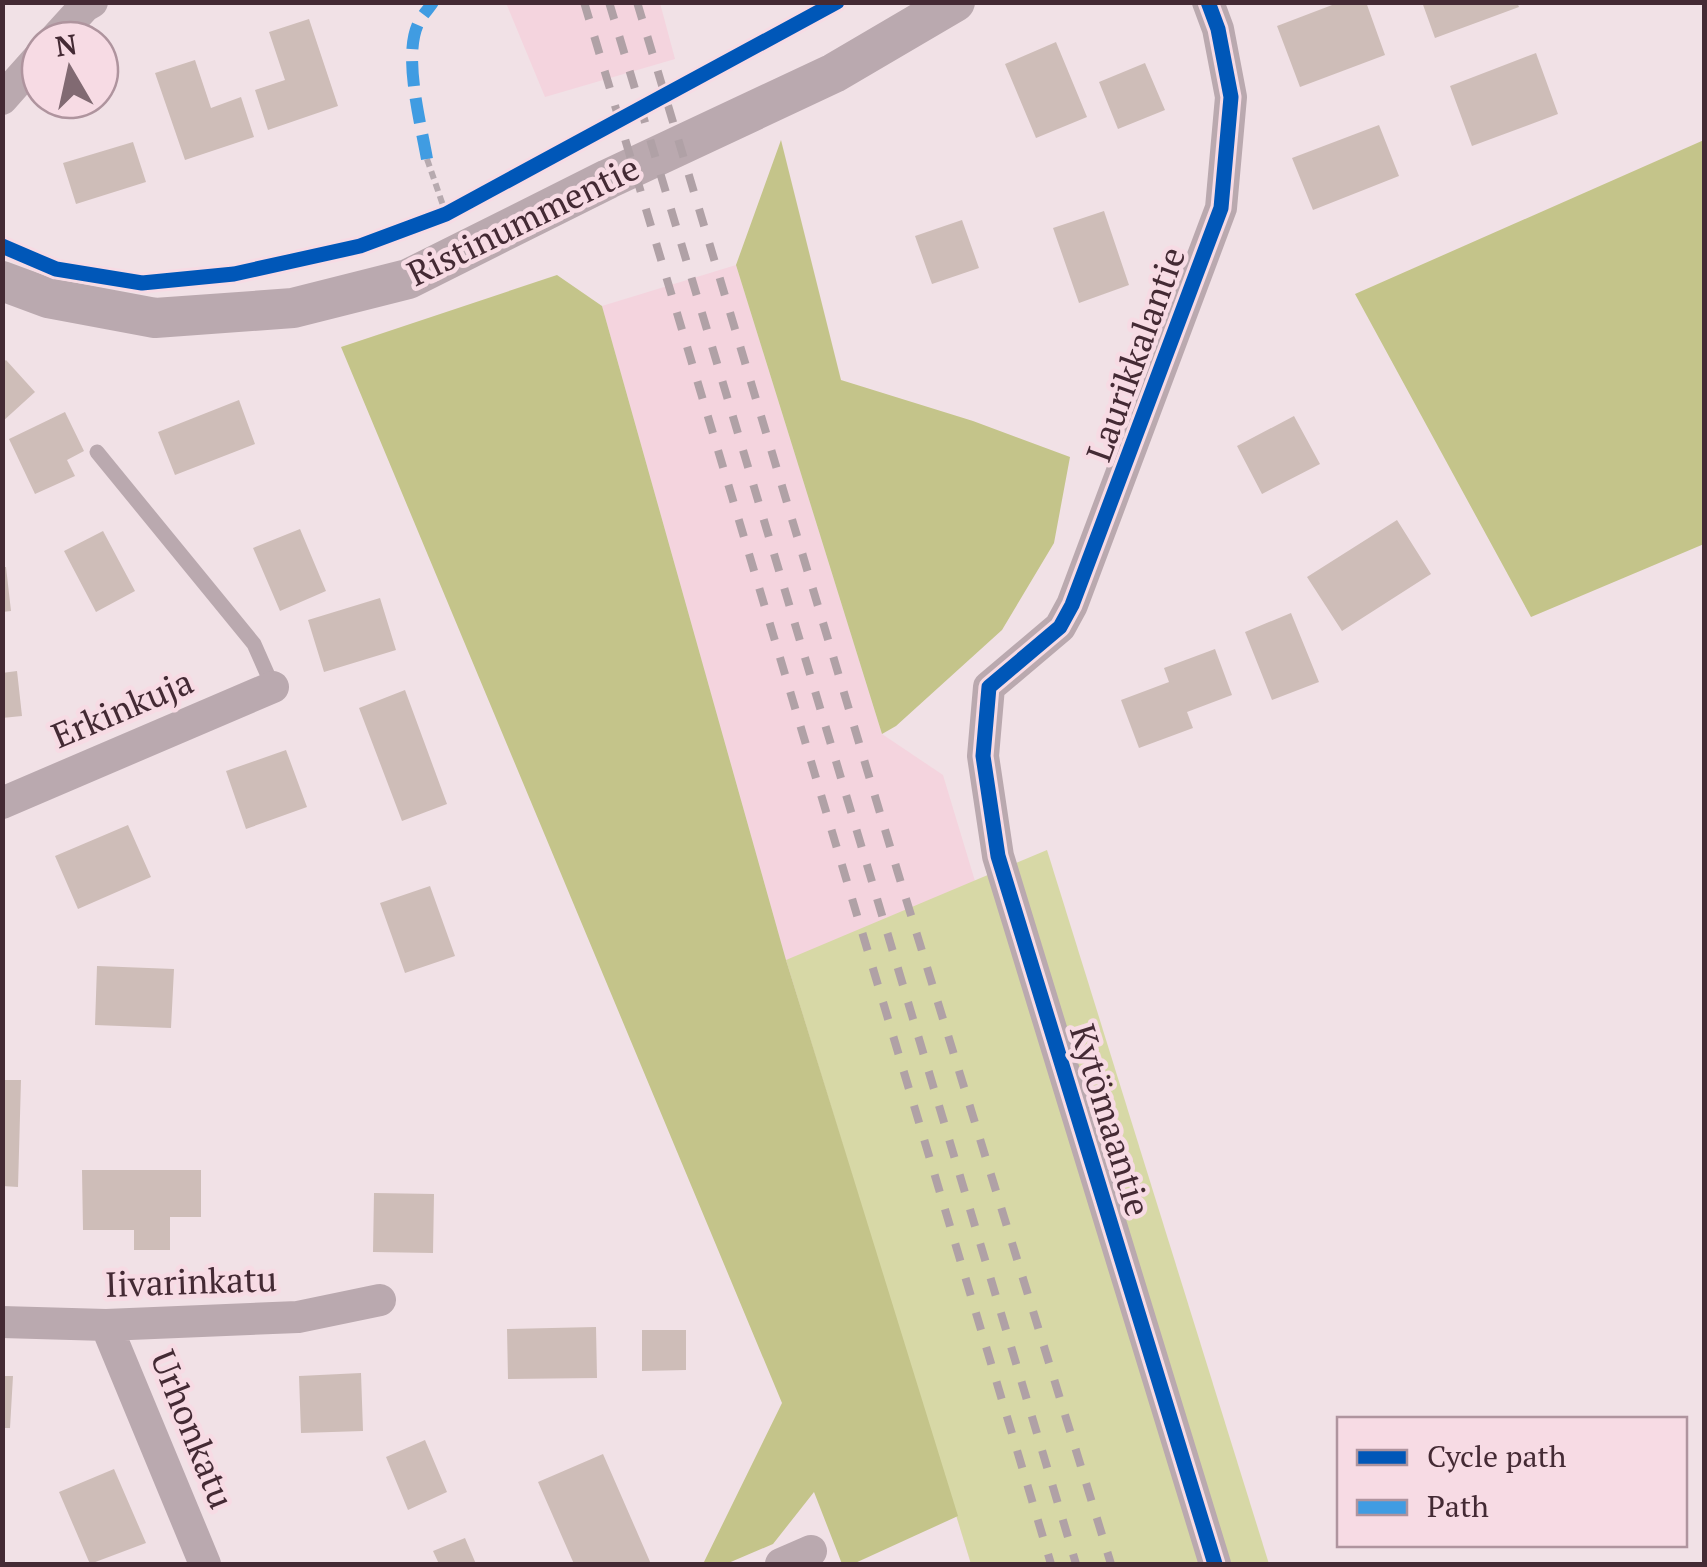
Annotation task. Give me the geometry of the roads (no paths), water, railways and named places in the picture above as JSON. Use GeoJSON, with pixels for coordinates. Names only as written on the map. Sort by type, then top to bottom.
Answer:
{"type":"FeatureCollection","features":[{"type":"Feature","properties":{"kind":"street","name":"Ristinummentie"},"geometry":{"type":"LineString","coordinates":[[2,281],[48,298],[155,318],[293,308],[408,279],[608,178],[834,73],[955,2]]}},
{"type":"Feature","properties":{"kind":"street","name":"Laurikkalantie"},"geometry":{"type":"LineString","coordinates":[[989,687],[1060,628],[1072,605],[1221,208],[1231,96],[1218,29],[1208,2]]}},
{"type":"Feature","properties":{"kind":"street"},"geometry":{"type":"LineString","coordinates":[[2,99],[20,79]]}},
{"type":"Feature","properties":{"kind":"street","name":"Erkinkuja"},"geometry":{"type":"LineString","coordinates":[[2,803],[274,687]]}},
{"type":"Feature","properties":{"kind":"street","name":"Kytömaantie"},"geometry":{"type":"LineString","coordinates":[[989,687],[983,756],[998,856],[1216,1564]]}},
{"type":"Feature","properties":{"kind":"street","name":"Iivarinkatu"},"geometry":{"type":"LineString","coordinates":[[2,1322],[106,1325],[298,1317],[380,1300]]}},
{"type":"Feature","properties":{"kind":"street","name":"Urhonkatu"},"geometry":{"type":"LineString","coordinates":[[106,1325],[206,1564]]}},
{"type":"Feature","properties":{"kind":"lane"},"geometry":{"type":"LineString","coordinates":[[97,452],[254,644],[274,687]]}},
{"type":"Feature","properties":{"kind":"railway"},"geometry":{"type":"LineString","coordinates":[[584,2],[1051,1564]]}},
{"type":"Feature","properties":{"kind":"railway"},"geometry":{"type":"LineString","coordinates":[[609,2],[1076,1564]]}},
{"type":"Feature","properties":{"kind":"railway"},"geometry":{"type":"LineString","coordinates":[[637,2],[898,873],[1111,1564]]}}]}
